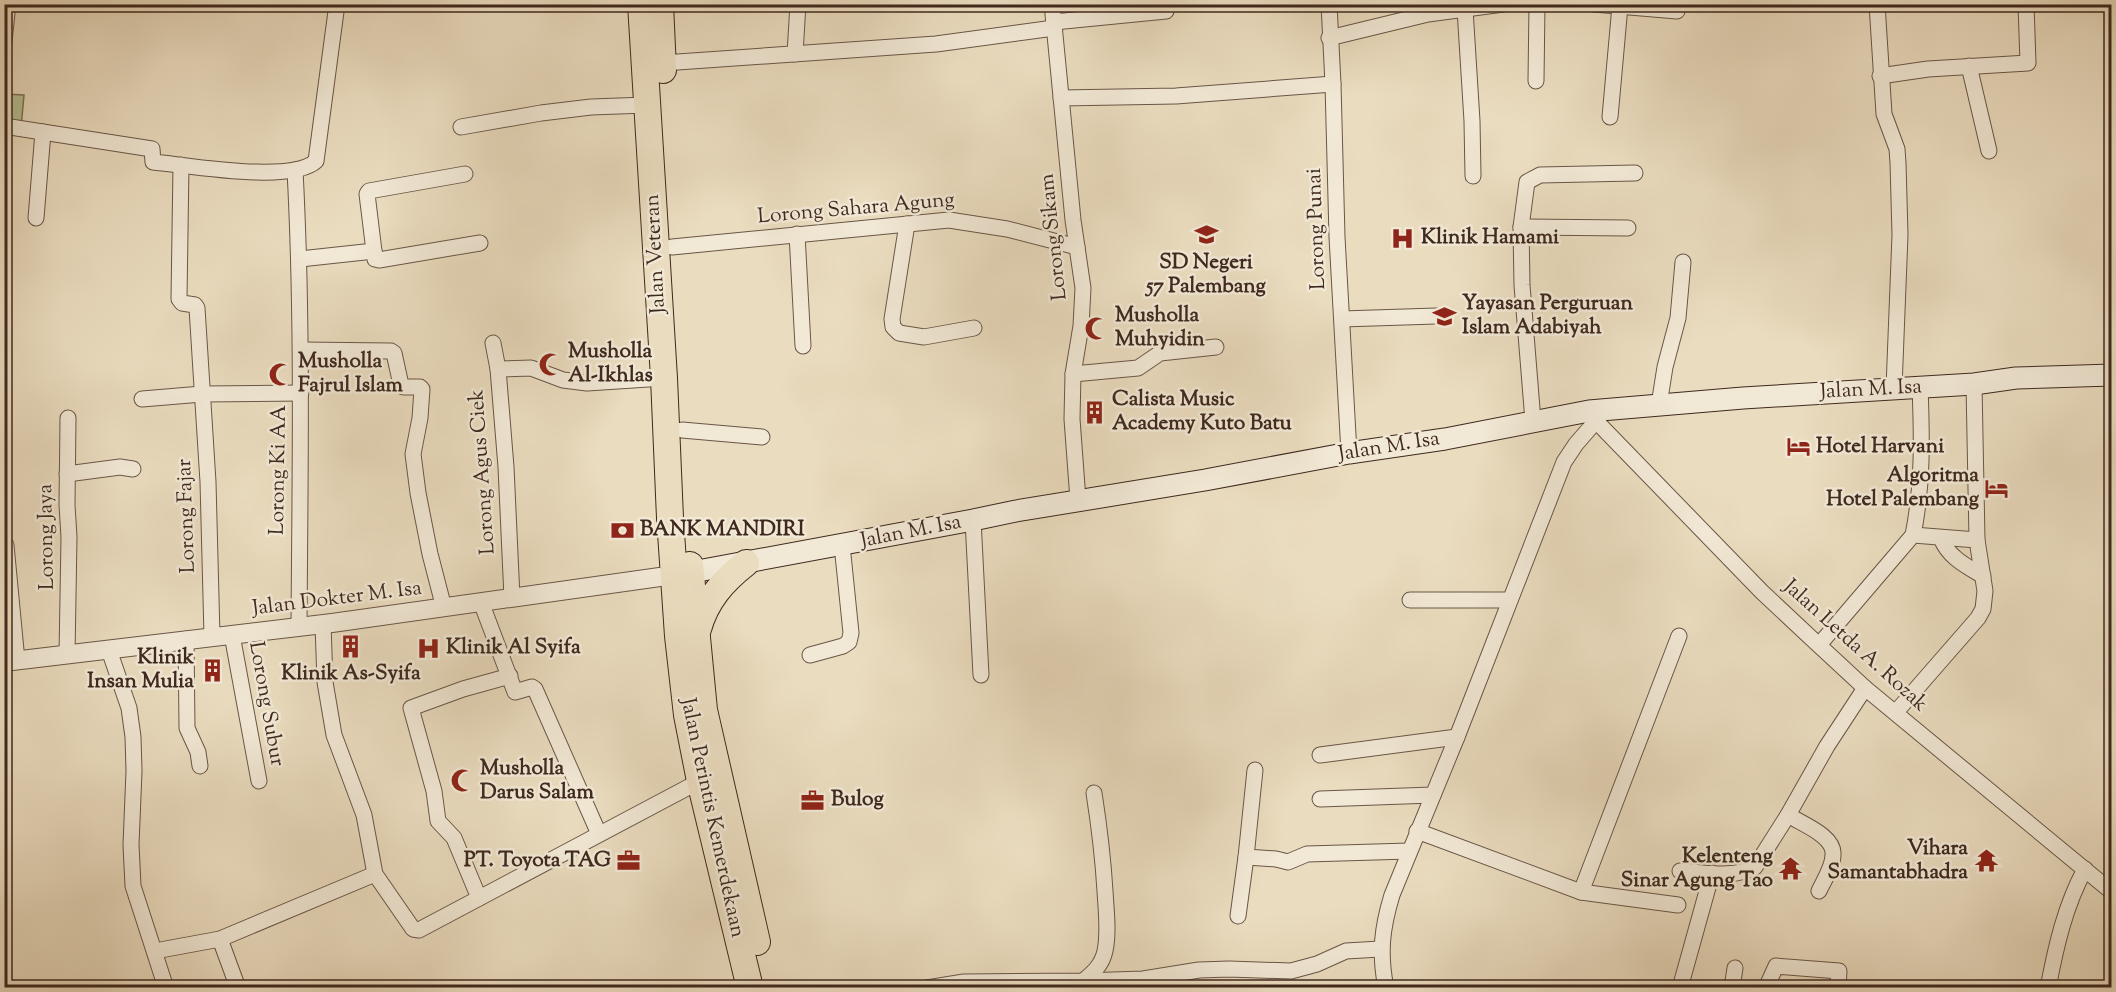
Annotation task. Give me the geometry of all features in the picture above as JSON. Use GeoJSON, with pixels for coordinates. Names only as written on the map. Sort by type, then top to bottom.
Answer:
{"type":"FeatureCollection","features":[{"type":"Feature","properties":{"kind":"highway","name":"Jalan Veteran"},"geometry":{"type":"LineString","coordinates":[[641,4],[664,378],[682,574]]}},
{"type":"Feature","properties":{"kind":"highway","name":"Jalan Veteran"},"geometry":{"type":"LineString","coordinates":[[660,4],[682,430],[682,574]]}},
{"type":"Feature","properties":{"kind":"highway"},"geometry":{"type":"LineString","coordinates":[[697,634],[705,608],[715,592],[746,563]]}},
{"type":"Feature","properties":{"kind":"highway"},"geometry":{"type":"LineString","coordinates":[[682,574],[697,634],[695,713],[767,987]]}},
{"type":"Feature","properties":{"kind":"highway","name":"Jalan Perintis Kemerdekaan"},"geometry":{"type":"LineString","coordinates":[[682,574],[700,781],[750,987]]}},
{"type":"Feature","properties":{"kind":"main road","name":"Jalan M. Isa"},"geometry":{"type":"LineString","coordinates":[[682,574],[1016,511],[1205,480],[1349,453],[1445,439],[1533,421],[1593,416],[1659,405],[1974,384],[2016,378],[2112,375]]}},
{"type":"Feature","properties":{"kind":"street"},"geometry":{"type":"LineString","coordinates":[[4,41],[8,4]]}},
{"type":"Feature","properties":{"kind":"street"},"geometry":{"type":"LineString","coordinates":[[4,126],[152,149],[153,162],[240,172],[296,170],[313,164],[316,161],[337,4]]}},
{"type":"Feature","properties":{"kind":"street"},"geometry":{"type":"LineString","coordinates":[[795,54],[798,4]]}},
{"type":"Feature","properties":{"kind":"street","name":"Lorong Sikam"},"geometry":{"type":"LineString","coordinates":[[1053,4],[1083,305],[1073,374],[1072,419],[1078,500]]}},
{"type":"Feature","properties":{"kind":"street","name":"Lorong Punai"},"geometry":{"type":"LineString","coordinates":[[1329,4],[1337,237],[1349,453]]}},
{"type":"Feature","properties":{"kind":"street"},"geometry":{"type":"LineString","coordinates":[[1329,38],[1428,9],[1465,9],[1503,4]]}},
{"type":"Feature","properties":{"kind":"street"},"geometry":{"type":"LineString","coordinates":[[1536,81],[1537,4]]}},
{"type":"Feature","properties":{"kind":"street"},"geometry":{"type":"LineString","coordinates":[[1594,4],[1677,11]]}},
{"type":"Feature","properties":{"kind":"street"},"geometry":{"type":"LineString","coordinates":[[1878,4],[1880,76],[1884,114],[1897,149],[1898,163],[1900,235],[1894,388]]}},
{"type":"Feature","properties":{"kind":"street"},"geometry":{"type":"LineString","coordinates":[[1880,76],[1969,66],[2028,63],[2026,4]]}},
{"type":"Feature","properties":{"kind":"street"},"geometry":{"type":"LineString","coordinates":[[1610,117],[1620,6]]}},
{"type":"Feature","properties":{"kind":"street"},"geometry":{"type":"LineString","coordinates":[[1465,9],[1472,110],[1473,176]]}},
{"type":"Feature","properties":{"kind":"street"},"geometry":{"type":"LineString","coordinates":[[663,63],[936,44],[1054,25],[1166,11]]}},
{"type":"Feature","properties":{"kind":"street"},"geometry":{"type":"LineString","coordinates":[[1969,66],[1989,151]]}},
{"type":"Feature","properties":{"kind":"street"},"geometry":{"type":"LineString","coordinates":[[1061,98],[1176,96],[1333,84]]}},
{"type":"Feature","properties":{"kind":"street"},"geometry":{"type":"LineString","coordinates":[[461,127],[591,107],[647,105]]}},
{"type":"Feature","properties":{"kind":"street"},"geometry":{"type":"LineString","coordinates":[[36,218],[43,132]]}},
{"type":"Feature","properties":{"kind":"street","name":"Lorong Fajar"},"geometry":{"type":"LineString","coordinates":[[181,165],[179,299],[182,303],[195,305],[197,308],[208,482],[212,636]]}},
{"type":"Feature","properties":{"kind":"street","name":"Lorong Ki AA"},"geometry":{"type":"LineString","coordinates":[[296,170],[301,350],[298,627]]}},
{"type":"Feature","properties":{"kind":"street"},"geometry":{"type":"LineString","coordinates":[[1533,421],[1522,285],[1521,227],[1527,182],[1534,177],[1573,173],[1635,173]]}},
{"type":"Feature","properties":{"kind":"street"},"geometry":{"type":"LineString","coordinates":[[465,174],[368,192],[375,259],[480,243]]}},
{"type":"Feature","properties":{"kind":"street","name":"Lorong Sahara Agung"},"geometry":{"type":"LineString","coordinates":[[672,247],[949,220],[962,220],[1007,229],[1077,247]]}},
{"type":"Feature","properties":{"kind":"street"},"geometry":{"type":"LineString","coordinates":[[907,224],[892,319],[893,327],[899,333],[924,337],[974,328]]}},
{"type":"Feature","properties":{"kind":"street"},"geometry":{"type":"LineString","coordinates":[[1521,227],[1628,228]]}},
{"type":"Feature","properties":{"kind":"street"},"geometry":{"type":"LineString","coordinates":[[797,234],[803,346]]}},
{"type":"Feature","properties":{"kind":"street"},"geometry":{"type":"LineString","coordinates":[[300,259],[374,250]]}},
{"type":"Feature","properties":{"kind":"street"},"geometry":{"type":"LineString","coordinates":[[1659,405],[1665,367],[1678,318],[1683,262]]}},
{"type":"Feature","properties":{"kind":"street"},"geometry":{"type":"LineString","coordinates":[[1342,319],[1436,316]]}},
{"type":"Feature","properties":{"kind":"street","name":"Lorong Agus Ciek"},"geometry":{"type":"LineString","coordinates":[[493,343],[498,369],[507,467],[512,598]]}},
{"type":"Feature","properties":{"kind":"street"},"geometry":{"type":"LineString","coordinates":[[1073,374],[1138,368],[1160,353],[1216,347]]}},
{"type":"Feature","properties":{"kind":"street"},"geometry":{"type":"LineString","coordinates":[[301,350],[391,351],[394,353],[400,385],[422,389],[420,418],[413,454],[430,554],[444,608]]}},
{"type":"Feature","properties":{"kind":"street"},"geometry":{"type":"LineString","coordinates":[[498,369],[528,368],[563,380],[587,383],[664,378]]}},
{"type":"Feature","properties":{"kind":"street"},"geometry":{"type":"LineString","coordinates":[[1896,712],[1978,618],[1983,609],[1983,576],[1977,540],[1974,384]]}},
{"type":"Feature","properties":{"kind":"street"},"geometry":{"type":"LineString","coordinates":[[1820,645],[1913,535],[1923,446],[1920,387]]}},
{"type":"Feature","properties":{"kind":"street"},"geometry":{"type":"LineString","coordinates":[[142,399],[202,394],[301,393]]}},
{"type":"Feature","properties":{"kind":"street"},"geometry":{"type":"LineString","coordinates":[[1386,987],[1380,949],[1385,916],[1564,462],[1593,416]]}},
{"type":"Feature","properties":{"kind":"street","name":"Jalan Letda A. Rozak"},"geometry":{"type":"LineString","coordinates":[[1593,416],[1762,592],[1865,688],[2085,869],[2110,885]]}},
{"type":"Feature","properties":{"kind":"street","name":"Lorong Jaya"},"geometry":{"type":"LineString","coordinates":[[67,655],[68,418]]}},
{"type":"Feature","properties":{"kind":"street"},"geometry":{"type":"LineString","coordinates":[[682,430],[762,437]]}},
{"type":"Feature","properties":{"kind":"street"},"geometry":{"type":"LineString","coordinates":[[67,474],[120,467],[133,469]]}},
{"type":"Feature","properties":{"kind":"street"},"geometry":{"type":"LineString","coordinates":[[973,520],[981,675]]}},
{"type":"Feature","properties":{"kind":"street"},"geometry":{"type":"LineString","coordinates":[[1913,535],[1977,540]]}},
{"type":"Feature","properties":{"kind":"street"},"geometry":{"type":"LineString","coordinates":[[1941,538],[1944,548],[1951,555],[1983,576]]}},
{"type":"Feature","properties":{"kind":"street"},"geometry":{"type":"LineString","coordinates":[[810,656],[849,642],[851,633],[842,544]]}},
{"type":"Feature","properties":{"kind":"street"},"geometry":{"type":"LineString","coordinates":[[6,545],[11,662]]}},
{"type":"Feature","properties":{"kind":"street","name":"Jalan Dokter M. Isa"},"geometry":{"type":"LineString","coordinates":[[11,662],[323,624],[682,574]]}},
{"type":"Feature","properties":{"kind":"street"},"geometry":{"type":"LineString","coordinates":[[1410,600],[1510,600]]}},
{"type":"Feature","properties":{"kind":"street"},"geometry":{"type":"LineString","coordinates":[[481,602],[515,692],[532,687],[535,689],[599,834]]}},
{"type":"Feature","properties":{"kind":"street"},"geometry":{"type":"LineString","coordinates":[[323,624],[325,682],[334,735],[364,815],[379,879],[413,929],[419,930],[700,781]]}},
{"type":"Feature","properties":{"kind":"street","name":"Lorong Subur"},"geometry":{"type":"LineString","coordinates":[[232,635],[259,780]]}},
{"type":"Feature","properties":{"kind":"street"},"geometry":{"type":"LineString","coordinates":[[1581,892],[1679,636]]}},
{"type":"Feature","properties":{"kind":"street"},"geometry":{"type":"LineString","coordinates":[[186,639],[187,728],[198,752],[200,766]]}},
{"type":"Feature","properties":{"kind":"street"},"geometry":{"type":"LineString","coordinates":[[109,650],[129,708],[133,737],[131,845],[133,886],[166,987]]}},
{"type":"Feature","properties":{"kind":"street"},"geometry":{"type":"LineString","coordinates":[[479,898],[454,838],[438,821],[434,791],[411,709],[463,689],[510,676]]}},
{"type":"Feature","properties":{"kind":"street"},"geometry":{"type":"LineString","coordinates":[[1680,871],[1729,874],[1748,871],[1755,867],[1827,746],[1865,688]]}},
{"type":"Feature","properties":{"kind":"street"},"geometry":{"type":"LineString","coordinates":[[1320,755],[1457,737]]}},
{"type":"Feature","properties":{"kind":"street"},"geometry":{"type":"LineString","coordinates":[[1238,916],[1255,770]]}},
{"type":"Feature","properties":{"kind":"street"},"geometry":{"type":"LineString","coordinates":[[1083,981],[1094,973],[1101,963],[1105,952],[1107,930],[1101,840],[1094,793]]}},
{"type":"Feature","properties":{"kind":"street"},"geometry":{"type":"LineString","coordinates":[[1320,800],[1433,795]]}},
{"type":"Feature","properties":{"kind":"street"},"geometry":{"type":"LineString","coordinates":[[1788,815],[1826,838],[1832,846],[1834,854],[1832,862],[1819,891]]}},
{"type":"Feature","properties":{"kind":"street"},"geometry":{"type":"LineString","coordinates":[[1417,831],[1581,892],[1678,906]]}},
{"type":"Feature","properties":{"kind":"street"},"geometry":{"type":"LineString","coordinates":[[1246,857],[1288,862],[1307,854],[1409,851]]}},
{"type":"Feature","properties":{"kind":"street"},"geometry":{"type":"LineString","coordinates":[[2048,987],[2063,921],[2085,869]]}},
{"type":"Feature","properties":{"kind":"street"},"geometry":{"type":"LineString","coordinates":[[1680,987],[1712,873]]}},
{"type":"Feature","properties":{"kind":"street"},"geometry":{"type":"LineString","coordinates":[[155,951],[220,939],[379,879]]}},
{"type":"Feature","properties":{"kind":"street"},"geometry":{"type":"LineString","coordinates":[[220,939],[238,987]]}},
{"type":"Feature","properties":{"kind":"street"},"geometry":{"type":"LineString","coordinates":[[927,987],[964,982],[1143,979],[1179,981],[1199,970],[1291,971],[1317,964],[1346,951],[1380,949]]}},
{"type":"Feature","properties":{"kind":"street"},"geometry":{"type":"LineString","coordinates":[[1766,987],[1776,966],[1839,971],[1838,987]]}},
{"type":"Feature","properties":{"kind":"street"},"geometry":{"type":"LineString","coordinates":[[1732,987],[1736,968]]}},
{"type":"Feature","properties":{"kind":"street"},"geometry":{"type":"LineString","coordinates":[[1289,987],[1291,971]]}},
{"type":"Feature","properties":{"kind":"green space"},"geometry":{"type":"Polygon","coordinates":[[[5,94],[24,95],[21,128],[7,125],[5,94]]]}},
{"type":"Feature","properties":{"kind":"waterway"},"geometry":{"type":"LineString","coordinates":[[4,218],[9,229]]}},
{"type":"Feature","properties":{"kind":"place","name":"SD Negeri 57 Palembang"},"geometry":{"type":"Point","coordinates":[1206,235]}},
{"type":"Feature","properties":{"kind":"place","name":"Klinik Hamami"},"geometry":{"type":"Point","coordinates":[1403,238]}},
{"type":"Feature","properties":{"kind":"place","name":"Yayasan Perguruan Islam Adabiyah"},"geometry":{"type":"Point","coordinates":[1444,316]}},
{"type":"Feature","properties":{"kind":"place","name":"Musholla Muhyidin"},"geometry":{"type":"Point","coordinates":[1097,328]}},
{"type":"Feature","properties":{"kind":"place","name":"Musholla Al-Ikhlas"},"geometry":{"type":"Point","coordinates":[550,364]}},
{"type":"Feature","properties":{"kind":"place","name":"Musholla Fajrul Islam"},"geometry":{"type":"Point","coordinates":[280,374]}},
{"type":"Feature","properties":{"kind":"place","name":"Calista Music Academy Kuto Batu"},"geometry":{"type":"Point","coordinates":[1094,412]}},
{"type":"Feature","properties":{"kind":"place","name":"Hotel Harvani"},"geometry":{"type":"Point","coordinates":[1798,447]}},
{"type":"Feature","properties":{"kind":"place","name":"Algoritma Hotel Palembang"},"geometry":{"type":"Point","coordinates":[1997,488]}},
{"type":"Feature","properties":{"kind":"place","name":"BANK MANDIRI"},"geometry":{"type":"Point","coordinates":[622,530]}},
{"type":"Feature","properties":{"kind":"place","name":"Klinik As-Syifa"},"geometry":{"type":"Point","coordinates":[351,646]}},
{"type":"Feature","properties":{"kind":"place","name":"Klinik Al Syifa"},"geometry":{"type":"Point","coordinates":[428,648]}},
{"type":"Feature","properties":{"kind":"place","name":"Klinik Insan Mulia"},"geometry":{"type":"Point","coordinates":[212,670]}},
{"type":"Feature","properties":{"kind":"place","name":"Musholla Darus Salam"},"geometry":{"type":"Point","coordinates":[462,781]}},
{"type":"Feature","properties":{"kind":"place","name":"Bulog"},"geometry":{"type":"Point","coordinates":[813,800]}},
{"type":"Feature","properties":{"kind":"place","name":"PT. Toyota TAG"},"geometry":{"type":"Point","coordinates":[629,861]}},
{"type":"Feature","properties":{"kind":"place","name":"Vihara Samantabhadra"},"geometry":{"type":"Point","coordinates":[1986,861]}},
{"type":"Feature","properties":{"kind":"place","name":"Kelenteng Sinar Agung Tao"},"geometry":{"type":"Point","coordinates":[1791,869]}}]}
